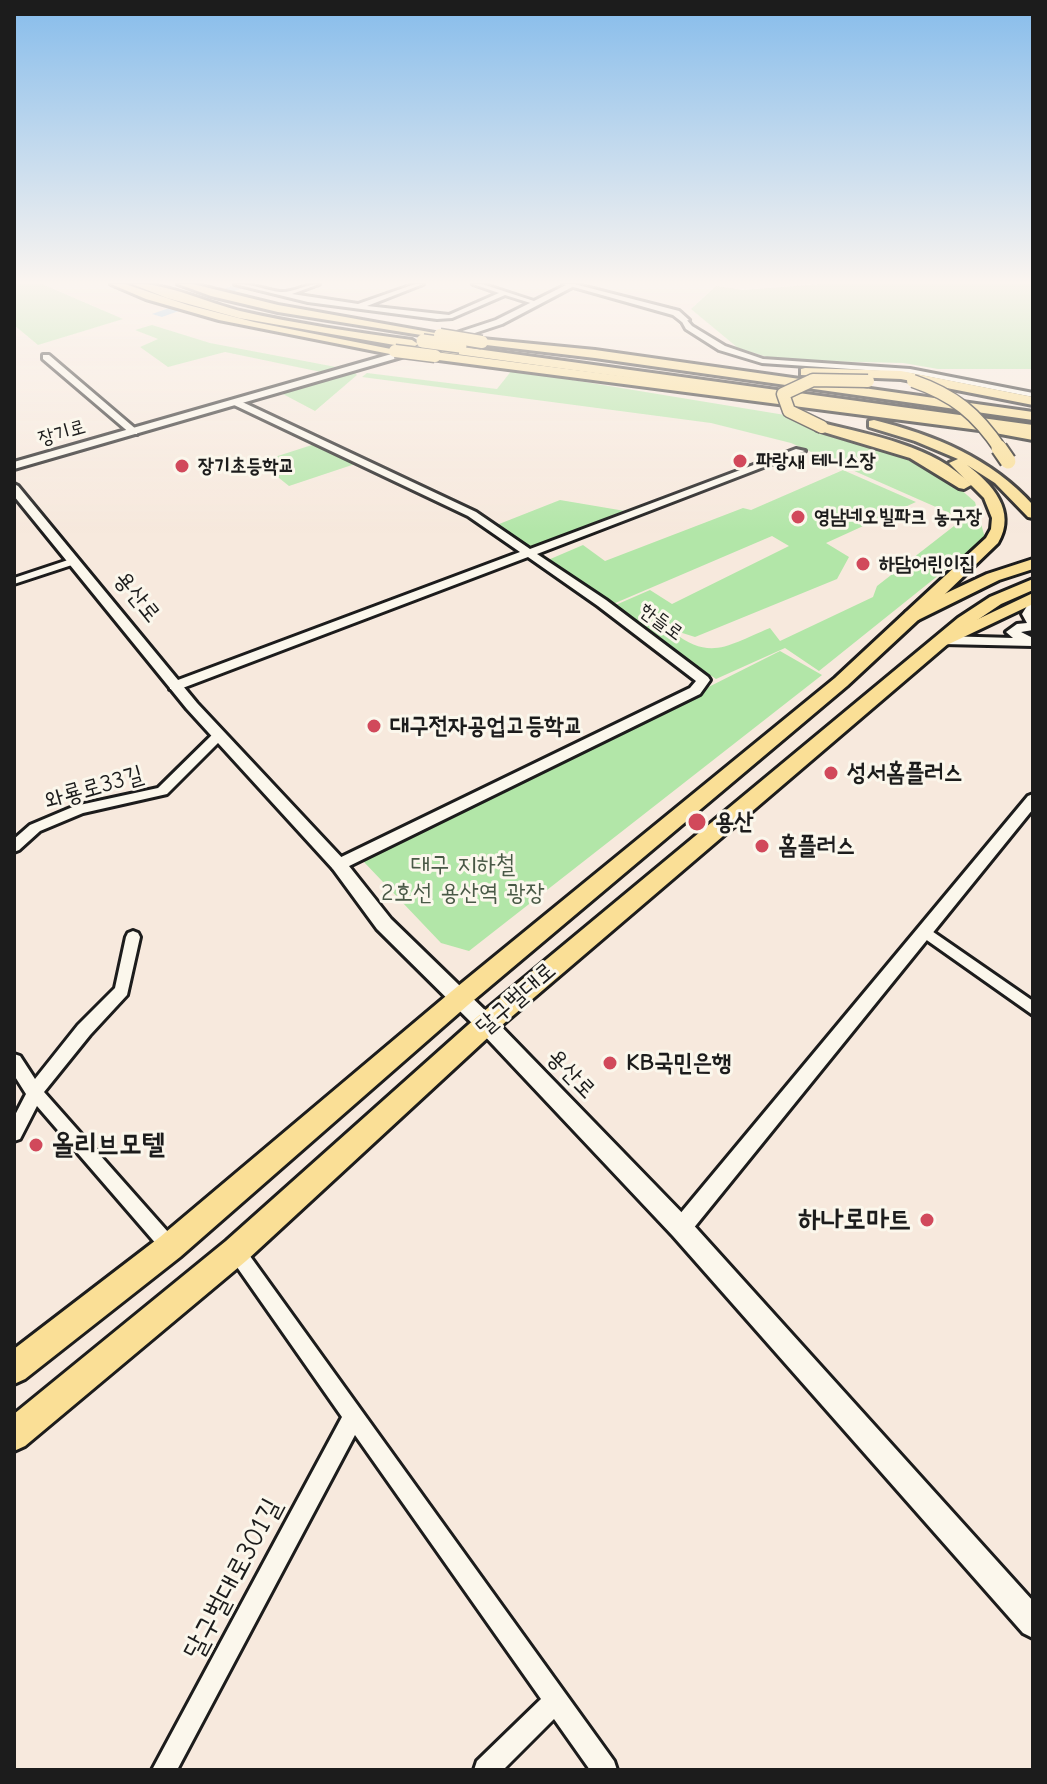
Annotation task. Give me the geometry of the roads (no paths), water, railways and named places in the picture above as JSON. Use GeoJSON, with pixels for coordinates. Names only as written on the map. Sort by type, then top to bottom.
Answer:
{"type":"FeatureCollection","features":[{"type":"Feature","properties":{"kind":"highway"},"geometry":{"type":"LineString","coordinates":[[580,367],[1033,426]]}},
{"type":"Feature","properties":{"kind":"main road","name":"장기로"},"geometry":{"type":"LineString","coordinates":[[14,466],[352,367]]}},
{"type":"Feature","properties":{"kind":"main road"},"geometry":{"type":"LineString","coordinates":[[520,367],[872,423],[926,439],[983,467],[1004,481],[1033,514]]}},
{"type":"Feature","properties":{"kind":"main road"},"geometry":{"type":"LineString","coordinates":[[520,367],[979,426],[1033,436]]}},
{"type":"Feature","properties":{"kind":"main road"},"geometry":{"type":"LineString","coordinates":[[693,367],[1033,413]]}},
{"type":"Feature","properties":{"kind":"main road"},"geometry":{"type":"LineString","coordinates":[[734,367],[851,372],[945,381],[1033,398]]}},
{"type":"Feature","properties":{"kind":"main road"},"geometry":{"type":"LineString","coordinates":[[851,372],[913,381],[942,390],[968,405],[1033,499]]}},
{"type":"Feature","properties":{"kind":"main road"},"geometry":{"type":"LineString","coordinates":[[980,552],[989,533],[986,512],[971,490],[952,474],[913,454],[822,427],[789,411],[783,394],[802,381],[827,378],[868,381],[1033,413]]}},
{"type":"Feature","properties":{"kind":"main road"},"geometry":{"type":"LineString","coordinates":[[752,405],[892,434],[918,443],[958,464],[991,496],[1000,518],[1000,530],[912,616]]}},
{"type":"Feature","properties":{"kind":"main road","name":"용산로"},"geometry":{"type":"LineString","coordinates":[[14,488],[175,686],[339,865],[384,924],[486,1024],[681,1228],[1033,1623]]}},
{"type":"Feature","properties":{"kind":"main road","name":"달구벌대로"},"geometry":{"type":"LineString","coordinates":[[14,1368],[170,1247],[460,998],[841,682],[912,616],[993,577],[1033,564]]}},
{"type":"Feature","properties":{"kind":"main road","name":"달구벌대로"},"geometry":{"type":"LineString","coordinates":[[14,1435],[236,1251],[486,1024],[968,616],[1000,595],[1033,584]]}},
{"type":"Feature","properties":{"kind":"main road"},"geometry":{"type":"LineString","coordinates":[[943,640],[1033,598]]}},
{"type":"Feature","properties":{"kind":"street"},"geometry":{"type":"LineString","coordinates":[[58,367],[134,432]]}},
{"type":"Feature","properties":{"kind":"street"},"geometry":{"type":"LineString","coordinates":[[855,367],[910,371],[1033,398]]}},
{"type":"Feature","properties":{"kind":"street","name":"한들로"},"geometry":{"type":"LineString","coordinates":[[235,402],[472,514],[530,552],[703,680],[695,691],[339,865]]}},
{"type":"Feature","properties":{"kind":"street"},"geometry":{"type":"LineString","coordinates":[[175,686],[800,451]]}},
{"type":"Feature","properties":{"kind":"street"},"geometry":{"type":"LineString","coordinates":[[14,581],[74,561]]}},
{"type":"Feature","properties":{"kind":"street"},"geometry":{"type":"LineString","coordinates":[[1030,642],[1012,632],[1033,624],[1028,614],[1033,606]]}},
{"type":"Feature","properties":{"kind":"street"},"geometry":{"type":"LineString","coordinates":[[943,640],[1030,642]]}},
{"type":"Feature","properties":{"kind":"street","name":"와룡로33길"},"geometry":{"type":"LineString","coordinates":[[14,847],[35,828],[80,809],[162,791],[219,735]]}},
{"type":"Feature","properties":{"kind":"street"},"geometry":{"type":"LineString","coordinates":[[681,1228],[1033,799]]}},
{"type":"Feature","properties":{"kind":"street"},"geometry":{"type":"LineString","coordinates":[[926,932],[1033,1009]]}},
{"type":"Feature","properties":{"kind":"street"},"geometry":{"type":"LineString","coordinates":[[14,1134],[35,1093],[84,1030],[122,991],[133,937]]}},
{"type":"Feature","properties":{"kind":"street"},"geometry":{"type":"LineString","coordinates":[[14,1061],[35,1093],[170,1247]]}},
{"type":"Feature","properties":{"kind":"street"},"geometry":{"type":"LineString","coordinates":[[236,1251],[605,1770]]}},
{"type":"Feature","properties":{"kind":"street","name":"달구벌대로301길"},"geometry":{"type":"LineString","coordinates":[[164,1770],[354,1416]]}},
{"type":"Feature","properties":{"kind":"street"},"geometry":{"type":"LineString","coordinates":[[486,1770],[556,1701]]}},
{"type":"Feature","properties":{"kind":"place","name":"파랑새 테니스장"},"geometry":{"type":"Point","coordinates":[740,461]}},
{"type":"Feature","properties":{"kind":"place","name":"장기초등학교"},"geometry":{"type":"Point","coordinates":[182,466]}},
{"type":"Feature","properties":{"kind":"place","name":"영남네오빌파크 농구장"},"geometry":{"type":"Point","coordinates":[798,517]}},
{"type":"Feature","properties":{"kind":"place","name":"하담어린이집"},"geometry":{"type":"Point","coordinates":[863,564]}},
{"type":"Feature","properties":{"kind":"place","name":"대구전자공업고등학교"},"geometry":{"type":"Point","coordinates":[374,726]}},
{"type":"Feature","properties":{"kind":"place","name":"성서홈플러스"},"geometry":{"type":"Point","coordinates":[831,773]}},
{"type":"Feature","properties":{"kind":"place","name":"용산"},"geometry":{"type":"Point","coordinates":[697,822]}},
{"type":"Feature","properties":{"kind":"place","name":"홈플러스"},"geometry":{"type":"Point","coordinates":[762,846]}},
{"type":"Feature","properties":{"kind":"place","name":"KB국민은행"},"geometry":{"type":"Point","coordinates":[610,1063]}},
{"type":"Feature","properties":{"kind":"place","name":"올리브모텔"},"geometry":{"type":"Point","coordinates":[36,1145]}},
{"type":"Feature","properties":{"kind":"place","name":"하나로마트"},"geometry":{"type":"Point","coordinates":[927,1220]}},
{"type":"Feature","properties":{"kind":"park label","name":"대구 지하철 2호선 용산역 광장"},"geometry":{"type":"Point","coordinates":[463,879]}}]}
